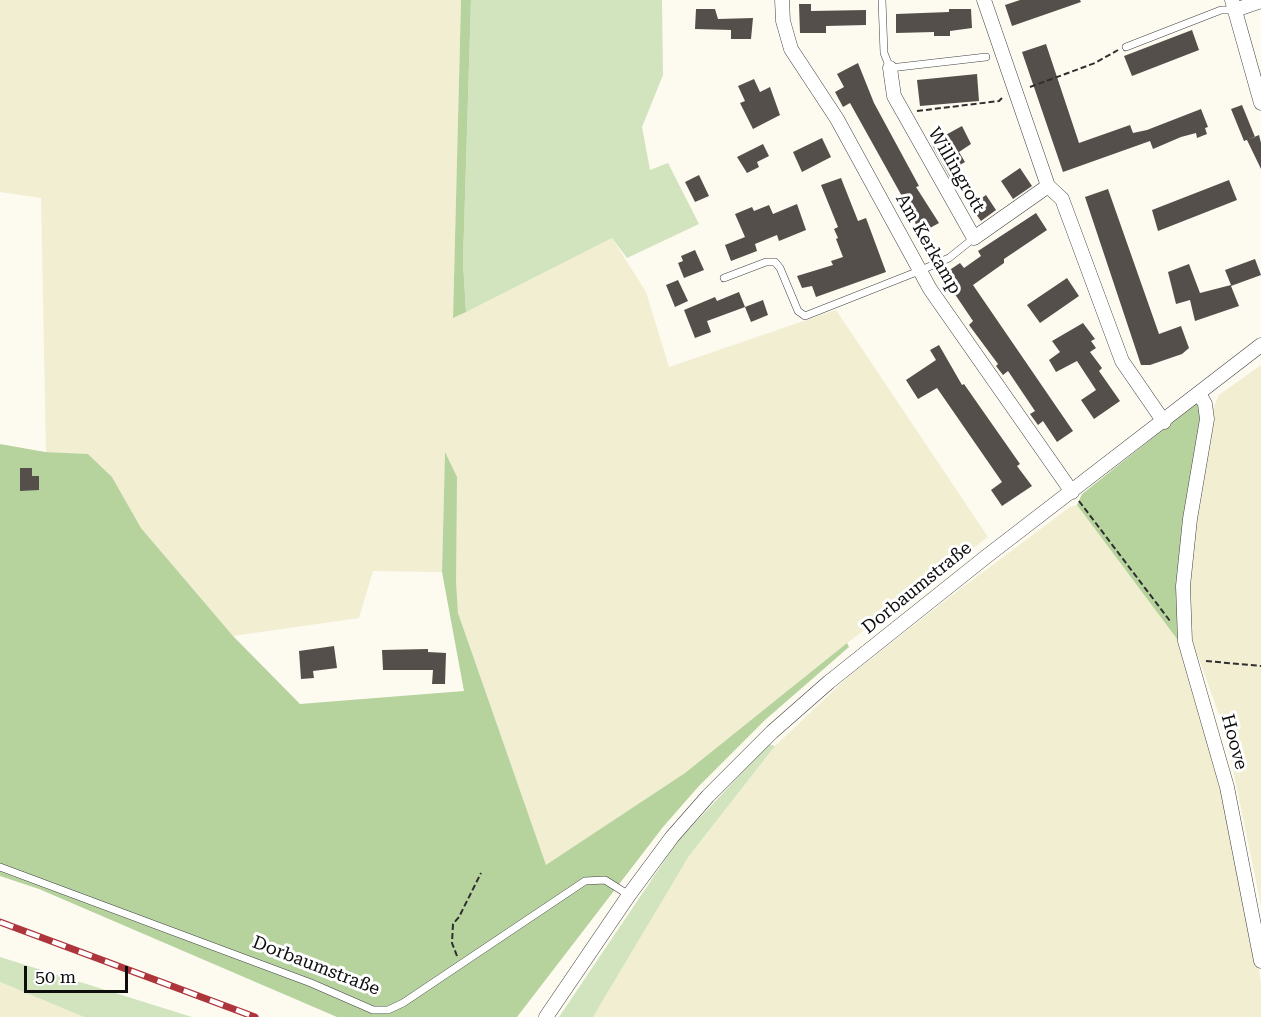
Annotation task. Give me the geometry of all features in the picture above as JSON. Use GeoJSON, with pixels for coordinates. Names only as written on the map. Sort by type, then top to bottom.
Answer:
{"type":"FeatureCollection","features":[{"type":"Feature","properties":{"kind":"street","name":"Am Kerkamp"},"geometry":{"type":"LineString","coordinates":[[782,0],[783,21],[791,49],[842,126],[920,271],[1072,492]]}},
{"type":"Feature","properties":{"kind":"street"},"geometry":{"type":"LineString","coordinates":[[984,0],[1048,186],[1062,199],[1122,361],[1164,422]]}},
{"type":"Feature","properties":{"kind":"street"},"geometry":{"type":"LineString","coordinates":[[1261,1],[1233,5],[1261,103]]}},
{"type":"Feature","properties":{"kind":"street","name":"Willingrott"},"geometry":{"type":"LineString","coordinates":[[890,68],[894,96],[974,238],[1048,186]]}},
{"type":"Feature","properties":{"kind":"street","name":"Dorbaumstraße"},"geometry":{"type":"LineString","coordinates":[[546,1017],[629,895],[672,837],[700,804],[772,732],[890,632],[1261,345]]}},
{"type":"Feature","properties":{"kind":"street","name":"Hoove"},"geometry":{"type":"LineString","coordinates":[[1199,393],[1205,404],[1207,419],[1190,519],[1183,586],[1185,641],[1227,788],[1261,961]]}},
{"type":"Feature","properties":{"kind":"lane"},"geometry":{"type":"LineString","coordinates":[[882,0],[884,53],[890,68],[986,57]]}},
{"type":"Feature","properties":{"kind":"lane"},"geometry":{"type":"LineString","coordinates":[[1126,47],[1233,5]]}},
{"type":"Feature","properties":{"kind":"lane"},"geometry":{"type":"LineString","coordinates":[[724,278],[766,262],[775,262],[780,268],[798,311],[805,316],[949,258],[974,238]]}},
{"type":"Feature","properties":{"kind":"lane","name":"Dorbaumstraße"},"geometry":{"type":"LineString","coordinates":[[0,867],[311,983],[373,1010],[388,1010],[403,1003],[585,881],[605,880],[629,895]]}},
{"type":"Feature","properties":{"kind":"path"},"geometry":{"type":"LineString","coordinates":[[1072,492],[1171,622]]}},
{"type":"Feature","properties":{"kind":"path"},"geometry":{"type":"LineString","coordinates":[[1191,663],[1204,661],[1261,666]]}},
{"type":"Feature","properties":{"kind":"path"},"geometry":{"type":"LineString","coordinates":[[460,964],[452,943],[453,924],[459,917],[481,873]]}},
{"type":"Feature","properties":{"kind":"shaded area"},"geometry":{"type":"Polygon","coordinates":[[[0,0],[461,0],[453,318],[612,238],[646,292],[669,367],[836,310],[988,537],[847,643],[685,773],[546,866],[458,613],[445,453],[442,572],[373,571],[359,618],[233,636],[141,528],[112,477],[88,454],[46,452],[41,198],[0,192],[0,0]]]}},
{"type":"Feature","properties":{"kind":"shaded area"},"geometry":{"type":"Polygon","coordinates":[[[1261,365],[1261,905],[1225,731],[1199,659],[1187,636],[1187,617],[1194,532],[1209,417],[1219,395],[1261,365]]]}},
{"type":"Feature","properties":{"kind":"shaded area"},"geometry":{"type":"Polygon","coordinates":[[[1077,505],[1180,643],[1209,729],[1251,922],[1261,983],[1261,1017],[593,1017],[689,856],[775,746],[848,677],[955,593],[1070,507],[1077,505]]]}},
{"type":"Feature","properties":{"kind":"shaded area"},"geometry":{"type":"Polygon","coordinates":[[[0,982],[84,1017],[0,1017],[0,982]]]}},
{"type":"Feature","properties":{"kind":"green space"},"geometry":{"type":"Polygon","coordinates":[[[461,0],[471,0],[463,262],[466,312],[453,318],[461,0]]]}},
{"type":"Feature","properties":{"kind":"green space"},"geometry":{"type":"Polygon","coordinates":[[[471,0],[662,0],[663,75],[642,127],[650,170],[668,163],[699,224],[627,258],[612,238],[466,312],[463,262],[471,0]]]}},
{"type":"Feature","properties":{"kind":"green space"},"geometry":{"type":"Polygon","coordinates":[[[1198,402],[1209,417],[1180,643],[1077,505],[1082,494],[1198,402]]]}},
{"type":"Feature","properties":{"kind":"green space"},"geometry":{"type":"Polygon","coordinates":[[[0,444],[45,452],[88,454],[112,477],[141,528],[233,636],[300,704],[464,691],[442,572],[445,452],[457,477],[458,613],[546,865],[685,773],[847,643],[849,647],[765,720],[698,787],[663,827],[517,1017],[337,1017],[39,889],[0,876],[0,444]]]}},
{"type":"Feature","properties":{"kind":"green space"},"geometry":{"type":"Polygon","coordinates":[[[769,744],[775,746],[689,856],[593,1017],[559,1017],[677,842],[769,744]]]}},
{"type":"Feature","properties":{"kind":"green space"},"geometry":{"type":"Polygon","coordinates":[[[0,957],[192,1017],[84,1017],[0,982],[0,957]]]}},
{"type":"Feature","properties":{"kind":"building"},"geometry":{"type":"Polygon","coordinates":[[[1020,0],[1080,0],[1081,2],[1012,26],[1005,5],[1020,0]]]}},
{"type":"Feature","properties":{"kind":"building"},"geometry":{"type":"Polygon","coordinates":[[[799,4],[811,4],[811,11],[866,10],[866,25],[826,26],[826,33],[800,33],[799,4]]]}},
{"type":"Feature","properties":{"kind":"building"},"geometry":{"type":"Polygon","coordinates":[[[696,9],[715,9],[718,19],[753,18],[751,39],[731,39],[731,30],[695,29],[696,9]]]}},
{"type":"Feature","properties":{"kind":"building"},"geometry":{"type":"Polygon","coordinates":[[[949,9],[971,9],[972,28],[950,31],[950,36],[934,36],[934,32],[896,33],[896,14],[949,12],[949,9]]]}},
{"type":"Feature","properties":{"kind":"building"},"geometry":{"type":"Polygon","coordinates":[[[1192,30],[1199,50],[1132,76],[1124,56],[1192,30]]]}},
{"type":"Feature","properties":{"kind":"building"},"geometry":{"type":"Polygon","coordinates":[[[1046,44],[1079,143],[1130,125],[1133,133],[1147,130],[1201,109],[1208,127],[1205,128],[1207,134],[1197,138],[1196,133],[1181,137],[1153,149],[1150,141],[1063,172],[1022,52],[1046,44]]]}},
{"type":"Feature","properties":{"kind":"building"},"geometry":{"type":"Polygon","coordinates":[[[858,63],[874,103],[919,186],[916,187],[939,223],[919,234],[913,216],[850,103],[843,107],[835,92],[844,87],[837,74],[858,63]]]}},
{"type":"Feature","properties":{"kind":"building"},"geometry":{"type":"Polygon","coordinates":[[[977,74],[979,101],[920,106],[917,80],[977,74]]]}},
{"type":"Feature","properties":{"kind":"building"},"geometry":{"type":"Polygon","coordinates":[[[754,79],[760,92],[770,87],[780,115],[753,129],[740,103],[745,101],[738,86],[754,79]]]}},
{"type":"Feature","properties":{"kind":"building"},"geometry":{"type":"Polygon","coordinates":[[[1242,105],[1255,137],[1244,141],[1231,109],[1242,105]]]}},
{"type":"Feature","properties":{"kind":"building"},"geometry":{"type":"Polygon","coordinates":[[[962,126],[971,144],[959,152],[965,162],[960,165],[963,170],[950,177],[931,143],[962,126]]]}},
{"type":"Feature","properties":{"kind":"building"},"geometry":{"type":"Polygon","coordinates":[[[1259,135],[1261,143],[1261,169],[1247,140],[1259,135]]]}},
{"type":"Feature","properties":{"kind":"building"},"geometry":{"type":"Polygon","coordinates":[[[822,138],[831,157],[802,172],[793,152],[822,138]]]}},
{"type":"Feature","properties":{"kind":"building"},"geometry":{"type":"Polygon","coordinates":[[[763,144],[769,156],[757,162],[759,167],[747,173],[737,157],[763,144]]]}},
{"type":"Feature","properties":{"kind":"building"},"geometry":{"type":"Polygon","coordinates":[[[1020,168],[1032,186],[1013,199],[1001,181],[1020,168]]]}},
{"type":"Feature","properties":{"kind":"building"},"geometry":{"type":"Polygon","coordinates":[[[699,175],[709,196],[695,202],[685,182],[699,175]]]}},
{"type":"Feature","properties":{"kind":"building"},"geometry":{"type":"Polygon","coordinates":[[[841,178],[858,221],[866,218],[886,272],[816,297],[812,286],[802,288],[797,276],[833,265],[831,261],[843,257],[834,229],[838,227],[821,185],[841,178]]]}},
{"type":"Feature","properties":{"kind":"building"},"geometry":{"type":"Polygon","coordinates":[[[1229,180],[1237,200],[1158,231],[1152,210],[1229,180]]]}},
{"type":"Feature","properties":{"kind":"building"},"geometry":{"type":"Polygon","coordinates":[[[1108,189],[1159,334],[1181,326],[1189,348],[1182,354],[1150,365],[1141,365],[1085,197],[1108,189]]]}},
{"type":"Feature","properties":{"kind":"building"},"geometry":{"type":"Polygon","coordinates":[[[986,195],[996,210],[981,221],[970,206],[986,195]]]}},
{"type":"Feature","properties":{"kind":"building"},"geometry":{"type":"Polygon","coordinates":[[[797,204],[806,230],[779,241],[777,235],[755,244],[757,251],[731,261],[725,245],[745,237],[735,214],[752,207],[754,211],[769,205],[773,214],[797,204]]]}},
{"type":"Feature","properties":{"kind":"building"},"geometry":{"type":"Polygon","coordinates":[[[1036,213],[1047,230],[1004,259],[1004,263],[973,285],[1073,431],[1057,442],[1043,421],[1038,425],[1030,414],[1035,411],[1008,371],[1003,375],[996,366],[998,364],[969,325],[973,321],[942,275],[960,263],[964,268],[981,256],[978,251],[1036,213]]]}},
{"type":"Feature","properties":{"kind":"building"},"geometry":{"type":"Polygon","coordinates":[[[695,250],[704,270],[684,278],[678,263],[683,261],[681,256],[695,250]]]}},
{"type":"Feature","properties":{"kind":"building"},"geometry":{"type":"Polygon","coordinates":[[[1255,259],[1261,275],[1231,286],[1239,306],[1195,321],[1190,300],[1176,304],[1168,272],[1189,264],[1200,293],[1231,285],[1225,270],[1255,259]]]}},
{"type":"Feature","properties":{"kind":"building"},"geometry":{"type":"Polygon","coordinates":[[[1067,278],[1079,296],[1040,323],[1027,305],[1067,278]]]}},
{"type":"Feature","properties":{"kind":"building"},"geometry":{"type":"Polygon","coordinates":[[[678,280],[688,301],[675,307],[666,285],[678,280]]]}},
{"type":"Feature","properties":{"kind":"building"},"geometry":{"type":"Polygon","coordinates":[[[739,292],[745,307],[707,321],[711,332],[695,338],[684,310],[715,297],[717,301],[739,292]]]}},
{"type":"Feature","properties":{"kind":"building"},"geometry":{"type":"Polygon","coordinates":[[[763,300],[768,315],[751,322],[745,307],[763,300]]]}},
{"type":"Feature","properties":{"kind":"building"},"geometry":{"type":"Polygon","coordinates":[[[1083,323],[1095,339],[1091,341],[1096,348],[1090,352],[1102,368],[1099,371],[1120,401],[1094,419],[1081,400],[1096,390],[1077,361],[1056,372],[1049,360],[1060,352],[1052,341],[1083,323]]]}},
{"type":"Feature","properties":{"kind":"building"},"geometry":{"type":"Polygon","coordinates":[[[939,345],[962,385],[964,384],[1020,464],[1017,466],[1032,486],[1002,506],[991,490],[1002,482],[937,388],[918,399],[906,380],[936,360],[930,350],[939,345]]]}},
{"type":"Feature","properties":{"kind":"building"},"geometry":{"type":"Polygon","coordinates":[[[20,468],[32,468],[32,476],[39,476],[39,490],[20,491],[20,468]]]}},
{"type":"Feature","properties":{"kind":"building"},"geometry":{"type":"Polygon","coordinates":[[[334,646],[337,668],[313,671],[314,678],[301,679],[299,651],[334,646]]]}},
{"type":"Feature","properties":{"kind":"building"},"geometry":{"type":"Polygon","coordinates":[[[428,649],[428,652],[446,653],[445,684],[432,684],[433,670],[383,670],[382,650],[428,649]]]}},
{"type":"Feature","properties":{"kind":"railway"},"geometry":{"type":"LineString","coordinates":[[0,922],[255,1017]]}}]}
